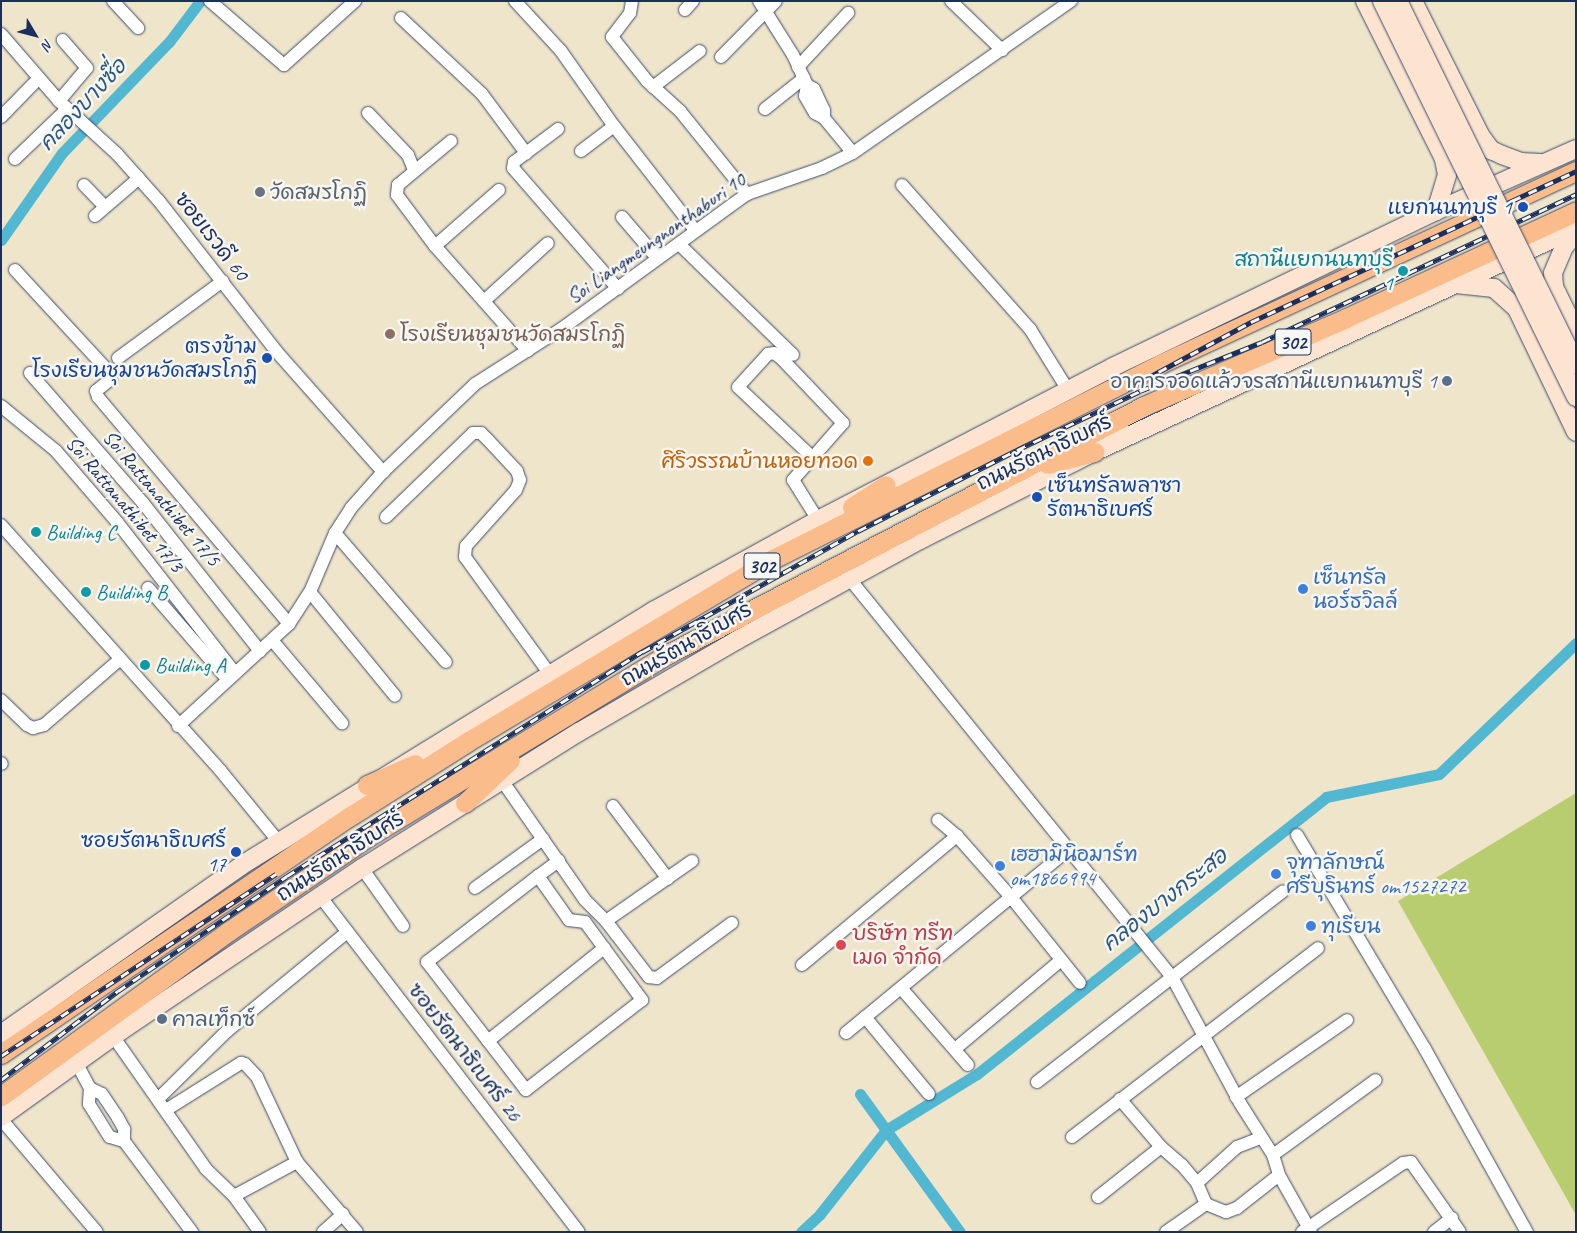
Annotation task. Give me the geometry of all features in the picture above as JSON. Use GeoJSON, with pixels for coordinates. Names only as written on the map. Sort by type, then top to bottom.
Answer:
{"type":"FeatureCollection","features":[{"type":"Feature","properties":{"kind":"main road"},"geometry":{"type":"LineString","coordinates":[[1365,1],[1444,159],[1447,175],[1436,211]]}},
{"type":"Feature","properties":{"kind":"main road"},"geometry":{"type":"LineString","coordinates":[[1382,1],[1576,397]]}},
{"type":"Feature","properties":{"kind":"main road"},"geometry":{"type":"LineString","coordinates":[[1398,1],[1576,365]]}},
{"type":"Feature","properties":{"kind":"main road"},"geometry":{"type":"LineString","coordinates":[[1413,1],[1480,135],[1491,150],[1521,162],[1544,162]]}},
{"type":"Feature","properties":{"kind":"main road"},"geometry":{"type":"LineString","coordinates":[[1444,159],[1459,167],[1469,165],[1477,160],[1482,150],[1480,135]]}},
{"type":"Feature","properties":{"kind":"main road","name":"ถนนรัตนาธิเบศร์"},"geometry":{"type":"LineString","coordinates":[[1,1034],[279,842],[368,785],[549,673],[818,520],[1068,390],[1436,211],[1576,149]]}},
{"type":"Feature","properties":{"kind":"main road","name":"ถนนรัตนาธิเบศร์"},"geometry":{"type":"LineString","coordinates":[[1,1054],[349,817],[467,742],[771,560],[1160,364],[1576,171]]}},
{"type":"Feature","properties":{"kind":"main road","name":"ถนนรัตนาธิเบศร์"},"geometry":{"type":"LineString","coordinates":[[1,1096],[229,931],[368,837],[666,655],[1010,474],[1144,406],[1346,318],[1576,211]]}},
{"type":"Feature","properties":{"kind":"main road","name":"ถนนรัตนาธิเบศร์"},"geometry":{"type":"LineString","coordinates":[[1,1118],[113,1036],[362,868],[502,779],[655,687],[849,578],[1094,452],[1576,228]]}},
{"type":"Feature","properties":{"kind":"main road"},"geometry":{"type":"LineString","coordinates":[[1576,234],[1557,260],[1554,287],[1576,332]]}},
{"type":"Feature","properties":{"kind":"main road"},"geometry":{"type":"LineString","coordinates":[[1517,309],[1517,293],[1523,286],[1532,281],[1554,287]]}},
{"type":"Feature","properties":{"kind":"main road"},"geometry":{"type":"LineString","coordinates":[[1452,284],[1494,288],[1517,309],[1576,432]]}},
{"type":"Feature","properties":{"kind":"main road"},"geometry":{"type":"LineString","coordinates":[[1010,474],[1094,452]]}},
{"type":"Feature","properties":{"kind":"main road"},"geometry":{"type":"LineString","coordinates":[[771,560],[886,485]]}},
{"type":"Feature","properties":{"kind":"main road"},"geometry":{"type":"LineString","coordinates":[[464,803],[539,734]]}},
{"type":"Feature","properties":{"kind":"main road"},"geometry":{"type":"LineString","coordinates":[[368,785],[467,742]]}},
{"type":"Feature","properties":{"kind":"street"},"geometry":{"type":"LineString","coordinates":[[114,1],[138,28]]}},
{"type":"Feature","properties":{"kind":"street"},"geometry":{"type":"LineString","coordinates":[[214,4],[284,65],[355,1]]}},
{"type":"Feature","properties":{"kind":"street"},"geometry":{"type":"LineString","coordinates":[[515,1],[561,51],[614,126],[695,230]]}},
{"type":"Feature","properties":{"kind":"street"},"geometry":{"type":"LineString","coordinates":[[632,1],[630,13],[612,37],[653,87],[680,111],[747,194]]}},
{"type":"Feature","properties":{"kind":"street"},"geometry":{"type":"LineString","coordinates":[[951,1],[1002,50]]}},
{"type":"Feature","properties":{"kind":"street","name":"Soi Liangmeungnonthaburi 10"},"geometry":{"type":"LineString","coordinates":[[178,726],[231,675],[289,624],[310,592],[335,532],[351,508],[384,472],[475,384],[528,351],[747,194],[822,168],[853,153],[1071,1]]}},
{"type":"Feature","properties":{"kind":"street"},"geometry":{"type":"LineString","coordinates":[[721,57],[767,4],[803,77],[805,96],[816,113],[824,118],[853,153]]}},
{"type":"Feature","properties":{"kind":"street"},"geometry":{"type":"LineString","coordinates":[[765,109],[803,77],[848,13]]}},
{"type":"Feature","properties":{"kind":"street"},"geometry":{"type":"LineString","coordinates":[[401,18],[482,94],[526,153]]}},
{"type":"Feature","properties":{"kind":"street","name":"ซอยเรวดี 60"},"geometry":{"type":"LineString","coordinates":[[2,36],[63,105],[139,178],[276,352],[384,472]]}},
{"type":"Feature","properties":{"kind":"street"},"geometry":{"type":"LineString","coordinates":[[15,158],[63,105],[87,68],[63,40]]}},
{"type":"Feature","properties":{"kind":"street"},"geometry":{"type":"LineString","coordinates":[[653,87],[700,51]]}},
{"type":"Feature","properties":{"kind":"street"},"geometry":{"type":"LineString","coordinates":[[1,117],[39,78]]}},
{"type":"Feature","properties":{"kind":"street"},"geometry":{"type":"LineString","coordinates":[[368,113],[408,154],[414,170]]}},
{"type":"Feature","properties":{"kind":"street"},"geometry":{"type":"LineString","coordinates":[[581,151],[614,126]]}},
{"type":"Feature","properties":{"kind":"street"},"geometry":{"type":"LineString","coordinates":[[558,129],[514,162],[513,168],[618,288]]}},
{"type":"Feature","properties":{"kind":"street"},"geometry":{"type":"LineString","coordinates":[[451,142],[414,170],[398,185],[396,192],[434,246],[528,351]]}},
{"type":"Feature","properties":{"kind":"street"},"geometry":{"type":"LineString","coordinates":[[95,216],[139,178]]}},
{"type":"Feature","properties":{"kind":"street"},"geometry":{"type":"LineString","coordinates":[[84,185],[105,207]]}},
{"type":"Feature","properties":{"kind":"street"},"geometry":{"type":"LineString","coordinates":[[902,185],[1030,329],[1068,390]]}},
{"type":"Feature","properties":{"kind":"street"},"geometry":{"type":"LineString","coordinates":[[434,246],[499,190]]}},
{"type":"Feature","properties":{"kind":"street"},"geometry":{"type":"LineString","coordinates":[[622,217],[658,259]]}},
{"type":"Feature","properties":{"kind":"street"},"geometry":{"type":"LineString","coordinates":[[484,301],[548,244]]}},
{"type":"Feature","properties":{"kind":"street"},"geometry":{"type":"LineString","coordinates":[[679,244],[793,355]]}},
{"type":"Feature","properties":{"kind":"street"},"geometry":{"type":"LineString","coordinates":[[15,270],[110,372],[111,379],[96,391],[98,397],[289,624]]}},
{"type":"Feature","properties":{"kind":"street"},"geometry":{"type":"LineString","coordinates":[[118,358],[222,281]]}},
{"type":"Feature","properties":{"kind":"street"},"geometry":{"type":"LineString","coordinates":[[811,456],[738,387],[768,354],[774,353],[782,358],[843,423],[811,456],[793,480],[818,520]]}},
{"type":"Feature","properties":{"kind":"street","name":"Soi Rattanathibet 17/5"},"geometry":{"type":"LineString","coordinates":[[30,373],[143,503],[260,651]]}},
{"type":"Feature","properties":{"kind":"street","name":"Soi Rattanathibet 17/3"},"geometry":{"type":"LineString","coordinates":[[1,406],[14,418],[32,428],[56,451],[231,675]]}},
{"type":"Feature","properties":{"kind":"street"},"geometry":{"type":"LineString","coordinates":[[386,517],[473,433],[484,436],[517,471],[520,480],[516,490],[466,546],[465,557],[549,673]]}},
{"type":"Feature","properties":{"kind":"street"},"geometry":{"type":"LineString","coordinates":[[1,525],[119,660],[220,770],[279,842]]}},
{"type":"Feature","properties":{"kind":"street"},"geometry":{"type":"LineString","coordinates":[[335,532],[446,662]]}},
{"type":"Feature","properties":{"kind":"street"},"geometry":{"type":"LineString","coordinates":[[849,578],[1172,977],[1236,1097],[1260,1138],[1274,1155],[1279,1175],[1307,1230],[1403,1164],[1411,1162],[1460,1232]]}},
{"type":"Feature","properties":{"kind":"street"},"geometry":{"type":"LineString","coordinates":[[148,588],[231,675]]}},
{"type":"Feature","properties":{"kind":"street"},"geometry":{"type":"LineString","coordinates":[[310,592],[395,696]]}},
{"type":"Feature","properties":{"kind":"street"},"geometry":{"type":"LineString","coordinates":[[272,640],[342,723]]}},
{"type":"Feature","properties":{"kind":"street"},"geometry":{"type":"LineString","coordinates":[[1,700],[33,728],[44,724],[119,660]]}},
{"type":"Feature","properties":{"kind":"street"},"geometry":{"type":"LineString","coordinates":[[502,779],[585,900],[606,921],[653,979],[732,923]]}},
{"type":"Feature","properties":{"kind":"street"},"geometry":{"type":"LineString","coordinates":[[613,806],[668,879]]}},
{"type":"Feature","properties":{"kind":"street"},"geometry":{"type":"LineString","coordinates":[[938,820],[957,836],[1011,897],[1080,983]]}},
{"type":"Feature","properties":{"kind":"street"},"geometry":{"type":"LineString","coordinates":[[1297,835],[1425,1049],[1527,1232]]}},
{"type":"Feature","properties":{"kind":"street"},"geometry":{"type":"LineString","coordinates":[[802,965],[957,836]]}},
{"type":"Feature","properties":{"kind":"street"},"geometry":{"type":"LineString","coordinates":[[475,888],[543,839]]}},
{"type":"Feature","properties":{"kind":"street"},"geometry":{"type":"LineString","coordinates":[[846,1033],[1069,849]]}},
{"type":"Feature","properties":{"kind":"street"},"geometry":{"type":"LineString","coordinates":[[538,876],[569,920],[584,922],[642,1000],[526,1090],[427,962],[538,876],[559,861]]}},
{"type":"Feature","properties":{"kind":"street"},"geometry":{"type":"LineString","coordinates":[[606,921],[692,861]]}},
{"type":"Feature","properties":{"kind":"street"},"geometry":{"type":"LineString","coordinates":[[362,868],[403,926]]}},
{"type":"Feature","properties":{"kind":"street"},"geometry":{"type":"LineString","coordinates":[[1037,1082],[1282,891]]}},
{"type":"Feature","properties":{"kind":"street","name":"ซอยรัตนาธิเบศร์ 26"},"geometry":{"type":"LineString","coordinates":[[320,896],[579,1232]]}},
{"type":"Feature","properties":{"kind":"street"},"geometry":{"type":"LineString","coordinates":[[158,1099],[227,1031],[347,932]]}},
{"type":"Feature","properties":{"kind":"street"},"geometry":{"type":"LineString","coordinates":[[488,1041],[604,948]]}},
{"type":"Feature","properties":{"kind":"street"},"geometry":{"type":"LineString","coordinates":[[1072,1137],[1318,948]]}},
{"type":"Feature","properties":{"kind":"street"},"geometry":{"type":"LineString","coordinates":[[955,1050],[1061,960]]}},
{"type":"Feature","properties":{"kind":"street"},"geometry":{"type":"LineString","coordinates":[[901,988],[968,1065]]}},
{"type":"Feature","properties":{"kind":"street"},"geometry":{"type":"LineString","coordinates":[[865,1017],[929,1094]]}},
{"type":"Feature","properties":{"kind":"street"},"geometry":{"type":"LineString","coordinates":[[1236,1097],[1347,1020]]}},
{"type":"Feature","properties":{"kind":"street"},"geometry":{"type":"LineString","coordinates":[[113,1036],[206,1169],[234,1196],[260,1232]]}},
{"type":"Feature","properties":{"kind":"street"},"geometry":{"type":"LineString","coordinates":[[76,1062],[90,1088],[102,1094],[118,1118],[124,1129],[124,1141],[192,1232]]}},
{"type":"Feature","properties":{"kind":"street"},"geometry":{"type":"LineString","coordinates":[[166,1110],[241,1063],[245,1064],[257,1077],[297,1162],[357,1232]]}},
{"type":"Feature","properties":{"kind":"street"},"geometry":{"type":"LineString","coordinates":[[1274,1155],[1376,1080]]}},
{"type":"Feature","properties":{"kind":"street"},"geometry":{"type":"LineString","coordinates":[[1120,1099],[1161,1147],[1197,1184],[1206,1204],[1226,1212],[1237,1208],[1279,1175]]}},
{"type":"Feature","properties":{"kind":"street"},"geometry":{"type":"LineString","coordinates":[[1,1118],[97,1232]]}},
{"type":"Feature","properties":{"kind":"street"},"geometry":{"type":"LineString","coordinates":[[1197,1184],[1237,1147],[1260,1138]]}},
{"type":"Feature","properties":{"kind":"street"},"geometry":{"type":"LineString","coordinates":[[1098,1197],[1161,1147]]}},
{"type":"Feature","properties":{"kind":"street"},"geometry":{"type":"LineString","coordinates":[[234,1196],[297,1162]]}},
{"type":"Feature","properties":{"kind":"street"},"geometry":{"type":"LineString","coordinates":[[1166,1232],[1206,1204]]}},
{"type":"Feature","properties":{"kind":"street"},"geometry":{"type":"LineString","coordinates":[[324,1232],[343,1214]]}},
{"type":"Feature","properties":{"kind":"street"},"geometry":{"type":"LineString","coordinates":[[1434,1232],[1452,1218]]}},
{"type":"Feature","properties":{"kind":"green space"},"geometry":{"type":"Polygon","coordinates":[[[1576,793],[1576,1215],[1398,901],[1576,793]]]}},
{"type":"Feature","properties":{"kind":"waterway","name":"คลองบางซื่อ"},"geometry":{"type":"LineString","coordinates":[[1,240],[62,153],[169,42],[200,1]]}},
{"type":"Feature","properties":{"kind":"waterway","name":"คลองบางกระสอ"},"geometry":{"type":"LineString","coordinates":[[801,1232],[820,1214],[886,1130],[977,1074],[1326,797],[1439,774],[1576,643]]}},
{"type":"Feature","properties":{"kind":"waterway"},"geometry":{"type":"LineString","coordinates":[[860,1094],[960,1232]]}},
{"type":"Feature","properties":{"kind":"railway"},"geometry":{"type":"LineString","coordinates":[[1127,389],[1251,322],[1576,171]]}},
{"type":"Feature","properties":{"kind":"railway"},"geometry":{"type":"LineString","coordinates":[[1,1080],[118,991],[287,876],[642,652],[858,531],[1017,450],[1140,391],[1262,342],[1576,194]]}},
{"type":"Feature","properties":{"kind":"railway"},"geometry":{"type":"LineString","coordinates":[[1,1056],[276,874]]}},
{"type":"Feature","properties":{"kind":"place","name":"วัดสมรโกฏิ"},"geometry":{"type":"Point","coordinates":[260,192]}},
{"type":"Feature","properties":{"kind":"place","name":"แยกนนทบุรี 1"},"geometry":{"type":"Point","coordinates":[1523,207]}},
{"type":"Feature","properties":{"kind":"place","name":"สถานีแยกนนทบุรี 1"},"geometry":{"type":"Point","coordinates":[1403,271]}},
{"type":"Feature","properties":{"kind":"place","name":"โรงเรียนชุมชนวัดสมรโกฏิ"},"geometry":{"type":"Point","coordinates":[390,334]}},
{"type":"Feature","properties":{"kind":"place","name":"ตรงข้าม โรงเรียนชุมชนวัดสมรโกฏิ"},"geometry":{"type":"Point","coordinates":[267,358]}},
{"type":"Feature","properties":{"kind":"place","name":"อาคารจอดแล้วจรสถานีแยกนนทบุรี 1"},"geometry":{"type":"Point","coordinates":[1447,381]}},
{"type":"Feature","properties":{"kind":"place","name":"ศิริวรรณบ้านหอยทอด"},"geometry":{"type":"Point","coordinates":[868,461]}},
{"type":"Feature","properties":{"kind":"place","name":"เซ็นทรัลพลาซา รัตนาธิเบศร์"},"geometry":{"type":"Point","coordinates":[1037,497]}},
{"type":"Feature","properties":{"kind":"place","name":"Building C"},"geometry":{"type":"Point","coordinates":[36,532]}},
{"type":"Feature","properties":{"kind":"place","name":"เซ็นทรัล นอร์ธวิลล์"},"geometry":{"type":"Point","coordinates":[1303,589]}},
{"type":"Feature","properties":{"kind":"place","name":"Building B"},"geometry":{"type":"Point","coordinates":[86,592]}},
{"type":"Feature","properties":{"kind":"place","name":"Building A"},"geometry":{"type":"Point","coordinates":[145,665]}},
{"type":"Feature","properties":{"kind":"place","name":"ซอยรัตนาธิเบศร์ 17"},"geometry":{"type":"Point","coordinates":[236,852]}},
{"type":"Feature","properties":{"kind":"place","name":"เฮฮามินิอมาร์ท om1866994"},"geometry":{"type":"Point","coordinates":[1000,866]}},
{"type":"Feature","properties":{"kind":"place","name":"จุฑาลักษณ์ ศรีบุรินทร์ om1527272"},"geometry":{"type":"Point","coordinates":[1276,874]}},
{"type":"Feature","properties":{"kind":"place","name":"ทุเรียน"},"geometry":{"type":"Point","coordinates":[1311,926]}},
{"type":"Feature","properties":{"kind":"place","name":"บริษัท ทรีท เมด จำกัด"},"geometry":{"type":"Point","coordinates":[841,945]}},
{"type":"Feature","properties":{"kind":"place","name":"คาลเท็กซ์"},"geometry":{"type":"Point","coordinates":[162,1019]}}]}
